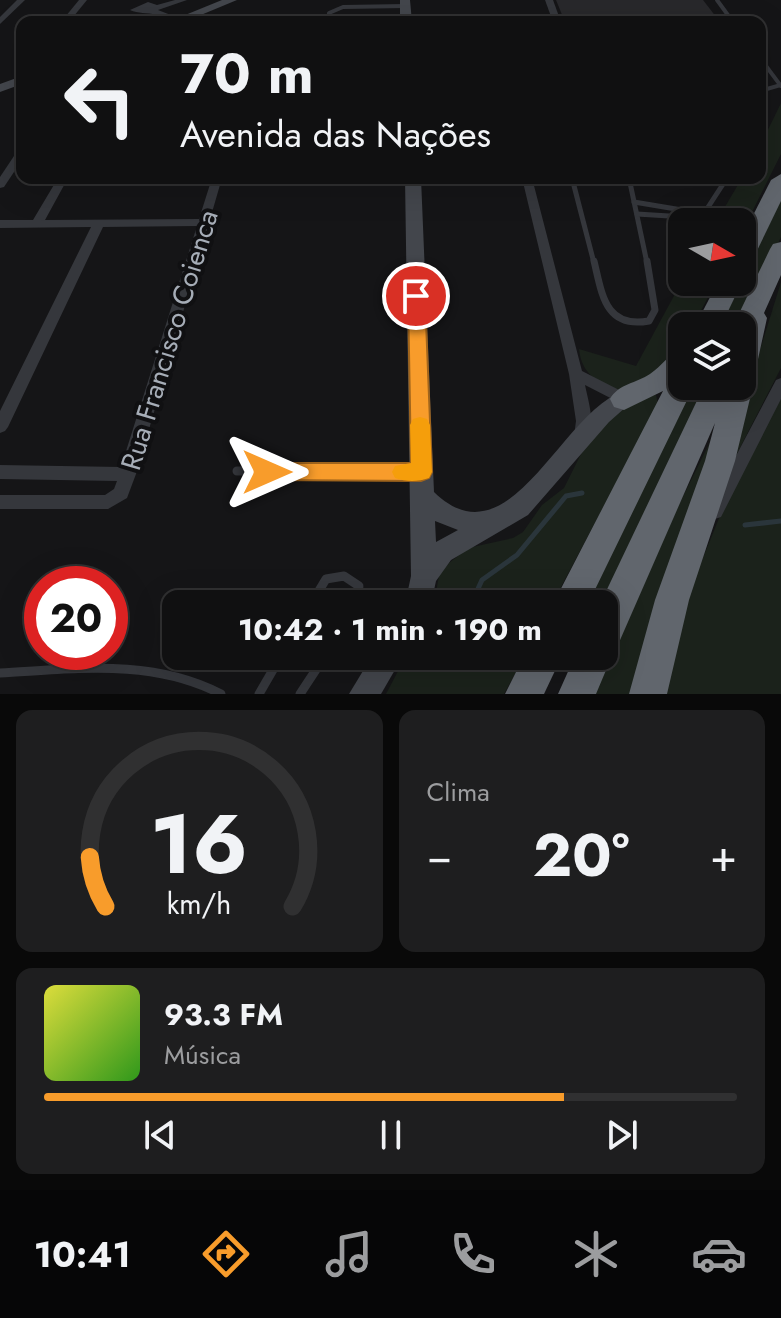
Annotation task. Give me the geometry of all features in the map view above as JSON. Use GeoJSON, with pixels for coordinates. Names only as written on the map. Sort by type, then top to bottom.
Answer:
{"type":"FeatureCollection","features":[{"type":"Feature","properties":{"kind":"highway"},"geometry":{"type":"LineString","coordinates":[[756,231],[781,180]]}},
{"type":"Feature","properties":{"kind":"highway"},"geometry":{"type":"LineString","coordinates":[[752,312],[781,249]]}},
{"type":"Feature","properties":{"kind":"highway"},"geometry":{"type":"LineString","coordinates":[[756,315],[762,290]]}},
{"type":"Feature","properties":{"kind":"highway"},"geometry":{"type":"LineString","coordinates":[[624,399],[660,381],[668,373]]}},
{"type":"Feature","properties":{"kind":"highway"},"geometry":{"type":"LineString","coordinates":[[577,590],[673,400]]}},
{"type":"Feature","properties":{"kind":"highway"},"geometry":{"type":"LineString","coordinates":[[618,604],[712,400]]}},
{"type":"Feature","properties":{"kind":"highway"},"geometry":{"type":"LineString","coordinates":[[648,694],[672,600],[720,461],[735,400]]}},
{"type":"Feature","properties":{"kind":"highway"},"geometry":{"type":"LineString","coordinates":[[524,694],[537,670]]}},
{"type":"Feature","properties":{"kind":"highway"},"geometry":{"type":"LineString","coordinates":[[577,694],[588,670]]}},
{"type":"Feature","properties":{"kind":"street"},"geometry":{"type":"LineString","coordinates":[[0,22],[21,0]]}},
{"type":"Feature","properties":{"kind":"street"},"geometry":{"type":"LineString","coordinates":[[70,16],[83,0]]}},
{"type":"Feature","properties":{"kind":"street"},"geometry":{"type":"LineString","coordinates":[[148,16],[138,12],[152,5],[183,0]]}},
{"type":"Feature","properties":{"kind":"street"},"geometry":{"type":"LineString","coordinates":[[189,16],[232,0]]}},
{"type":"Feature","properties":{"kind":"street"},"geometry":{"type":"LineString","coordinates":[[0,185],[16,161]]}},
{"type":"Feature","properties":{"kind":"street"},"geometry":{"type":"LineString","coordinates":[[37,223],[60,184]]}},
{"type":"Feature","properties":{"kind":"street","name":"Rua Francisco Coienca"},"geometry":{"type":"LineString","coordinates":[[0,502],[108,502],[121,493],[215,184]]}},
{"type":"Feature","properties":{"kind":"street"},"geometry":{"type":"LineString","coordinates":[[413,184],[424,576],[421,590]]}},
{"type":"Feature","properties":{"kind":"street"},"geometry":{"type":"LineString","coordinates":[[528,184],[576,374],[584,421],[582,436]]}},
{"type":"Feature","properties":{"kind":"street"},"geometry":{"type":"LineString","coordinates":[[0,427],[99,222]]}},
{"type":"Feature","properties":{"kind":"street"},"geometry":{"type":"LineString","coordinates":[[0,224],[204,222]]}},
{"type":"Feature","properties":{"kind":"street"},"geometry":{"type":"LineString","coordinates":[[576,374],[608,394],[624,399]]}},
{"type":"Feature","properties":{"kind":"street"},"geometry":{"type":"LineString","coordinates":[[672,600],[781,384]]}},
{"type":"Feature","properties":{"kind":"street"},"geometry":{"type":"LineString","coordinates":[[424,576],[442,552],[519,508],[601,416],[624,399]]}},
{"type":"Feature","properties":{"kind":"street"},"geometry":{"type":"LineString","coordinates":[[0,472],[128,474]]}},
{"type":"Feature","properties":{"kind":"street"},"geometry":{"type":"LineString","coordinates":[[422,484],[447,518],[470,523],[498,521]]}},
{"type":"Feature","properties":{"kind":"street"},"geometry":{"type":"LineString","coordinates":[[364,694],[380,670]]}},
{"type":"Feature","properties":{"kind":"lane"},"geometry":{"type":"LineString","coordinates":[[329,16],[343,7],[405,3]]}},
{"type":"Feature","properties":{"kind":"lane"},"geometry":{"type":"LineString","coordinates":[[766,66],[781,86]]}},
{"type":"Feature","properties":{"kind":"lane"},"geometry":{"type":"LineString","coordinates":[[574,184],[605,304],[623,322],[637,324],[649,321],[655,310],[630,184]]}},
{"type":"Feature","properties":{"kind":"lane"},"geometry":{"type":"LineString","coordinates":[[710,208],[724,184]]}},
{"type":"Feature","properties":{"kind":"lane"},"geometry":{"type":"LineString","coordinates":[[634,202],[670,208]]}},
{"type":"Feature","properties":{"kind":"lane"},"geometry":{"type":"LineString","coordinates":[[637,214],[668,217]]}},
{"type":"Feature","properties":{"kind":"lane"},"geometry":{"type":"LineString","coordinates":[[237,471],[422,484]]}},
{"type":"Feature","properties":{"kind":"lane"},"geometry":{"type":"LineString","coordinates":[[319,590],[326,579],[346,575],[359,586],[358,590]]}},
{"type":"Feature","properties":{"kind":"lane"},"geometry":{"type":"LineString","coordinates":[[0,673],[146,670],[181,675],[221,694]]}},
{"type":"Feature","properties":{"kind":"lane"},"geometry":{"type":"LineString","coordinates":[[259,694],[273,670]]}},
{"type":"Feature","properties":{"kind":"lane"},"geometry":{"type":"LineString","coordinates":[[300,694],[316,670]]}},
{"type":"Feature","properties":{"kind":"shaded area"},"geometry":{"type":"Polygon","coordinates":[[[781,103],[781,154],[766,184],[766,134],[781,103]]]}},
{"type":"Feature","properties":{"kind":"shaded area"},"geometry":{"type":"Polygon","coordinates":[[[738,184],[766,184],[754,208],[724,208],[738,184]]]}},
{"type":"Feature","properties":{"kind":"shaded area"},"geometry":{"type":"Polygon","coordinates":[[[781,194],[781,237],[756,291],[756,246],[781,194]]]}},
{"type":"Feature","properties":{"kind":"shaded area"},"geometry":{"type":"Polygon","coordinates":[[[781,282],[781,368],[731,465],[725,463],[744,400],[756,400],[756,363],[781,282]]]}},
{"type":"Feature","properties":{"kind":"shaded area"},"geometry":{"type":"Polygon","coordinates":[[[674,296],[709,296],[700,312],[668,312],[668,364],[620,392],[587,372],[579,349],[636,366],[674,296]]]}},
{"type":"Feature","properties":{"kind":"shaded area"},"geometry":{"type":"Polygon","coordinates":[[[734,296],[754,296],[746,312],[726,312],[734,296]]]}},
{"type":"Feature","properties":{"kind":"shaded area"},"geometry":{"type":"Polygon","coordinates":[[[656,395],[658,404],[559,590],[436,590],[439,575],[468,548],[513,538],[523,532],[542,505],[564,488],[583,450],[608,419],[641,397],[656,395]]]}},
{"type":"Feature","properties":{"kind":"shaded area"},"geometry":{"type":"Polygon","coordinates":[[[781,397],[781,694],[661,694],[683,607],[724,506],[781,397]]]}},
{"type":"Feature","properties":{"kind":"shaded area"},"geometry":{"type":"Polygon","coordinates":[[[682,400],[705,400],[611,590],[588,590],[682,400]]]}},
{"type":"Feature","properties":{"kind":"shaded area"},"geometry":{"type":"Polygon","coordinates":[[[718,426],[641,694],[592,694],[602,670],[618,670],[618,631],[718,426]]]}},
{"type":"Feature","properties":{"kind":"shaded area"},"geometry":{"type":"Polygon","coordinates":[[[399,670],[517,670],[504,694],[386,694],[399,670]]]}},
{"type":"Feature","properties":{"kind":"building"},"geometry":{"type":"Polygon","coordinates":[[[556,0],[703,0],[715,16],[563,16],[556,0]]]}},
{"type":"Feature","properties":{"kind":"waterway"},"geometry":{"type":"LineString","coordinates":[[477,590],[482,580],[517,555],[566,496],[582,493]]}},
{"type":"Feature","properties":{"kind":"waterway"},"geometry":{"type":"LineString","coordinates":[[745,525],[781,521]]}},
{"type":"Feature","properties":{"kind":"slow traffic"},"geometry":{"type":"LineString","coordinates":[[403,472],[421,472],[420,425]]}},
{"type":"Feature","properties":{"kind":"route"},"geometry":{"type":"LineString","coordinates":[[267,472],[421,472],[416,296]]}}]}
